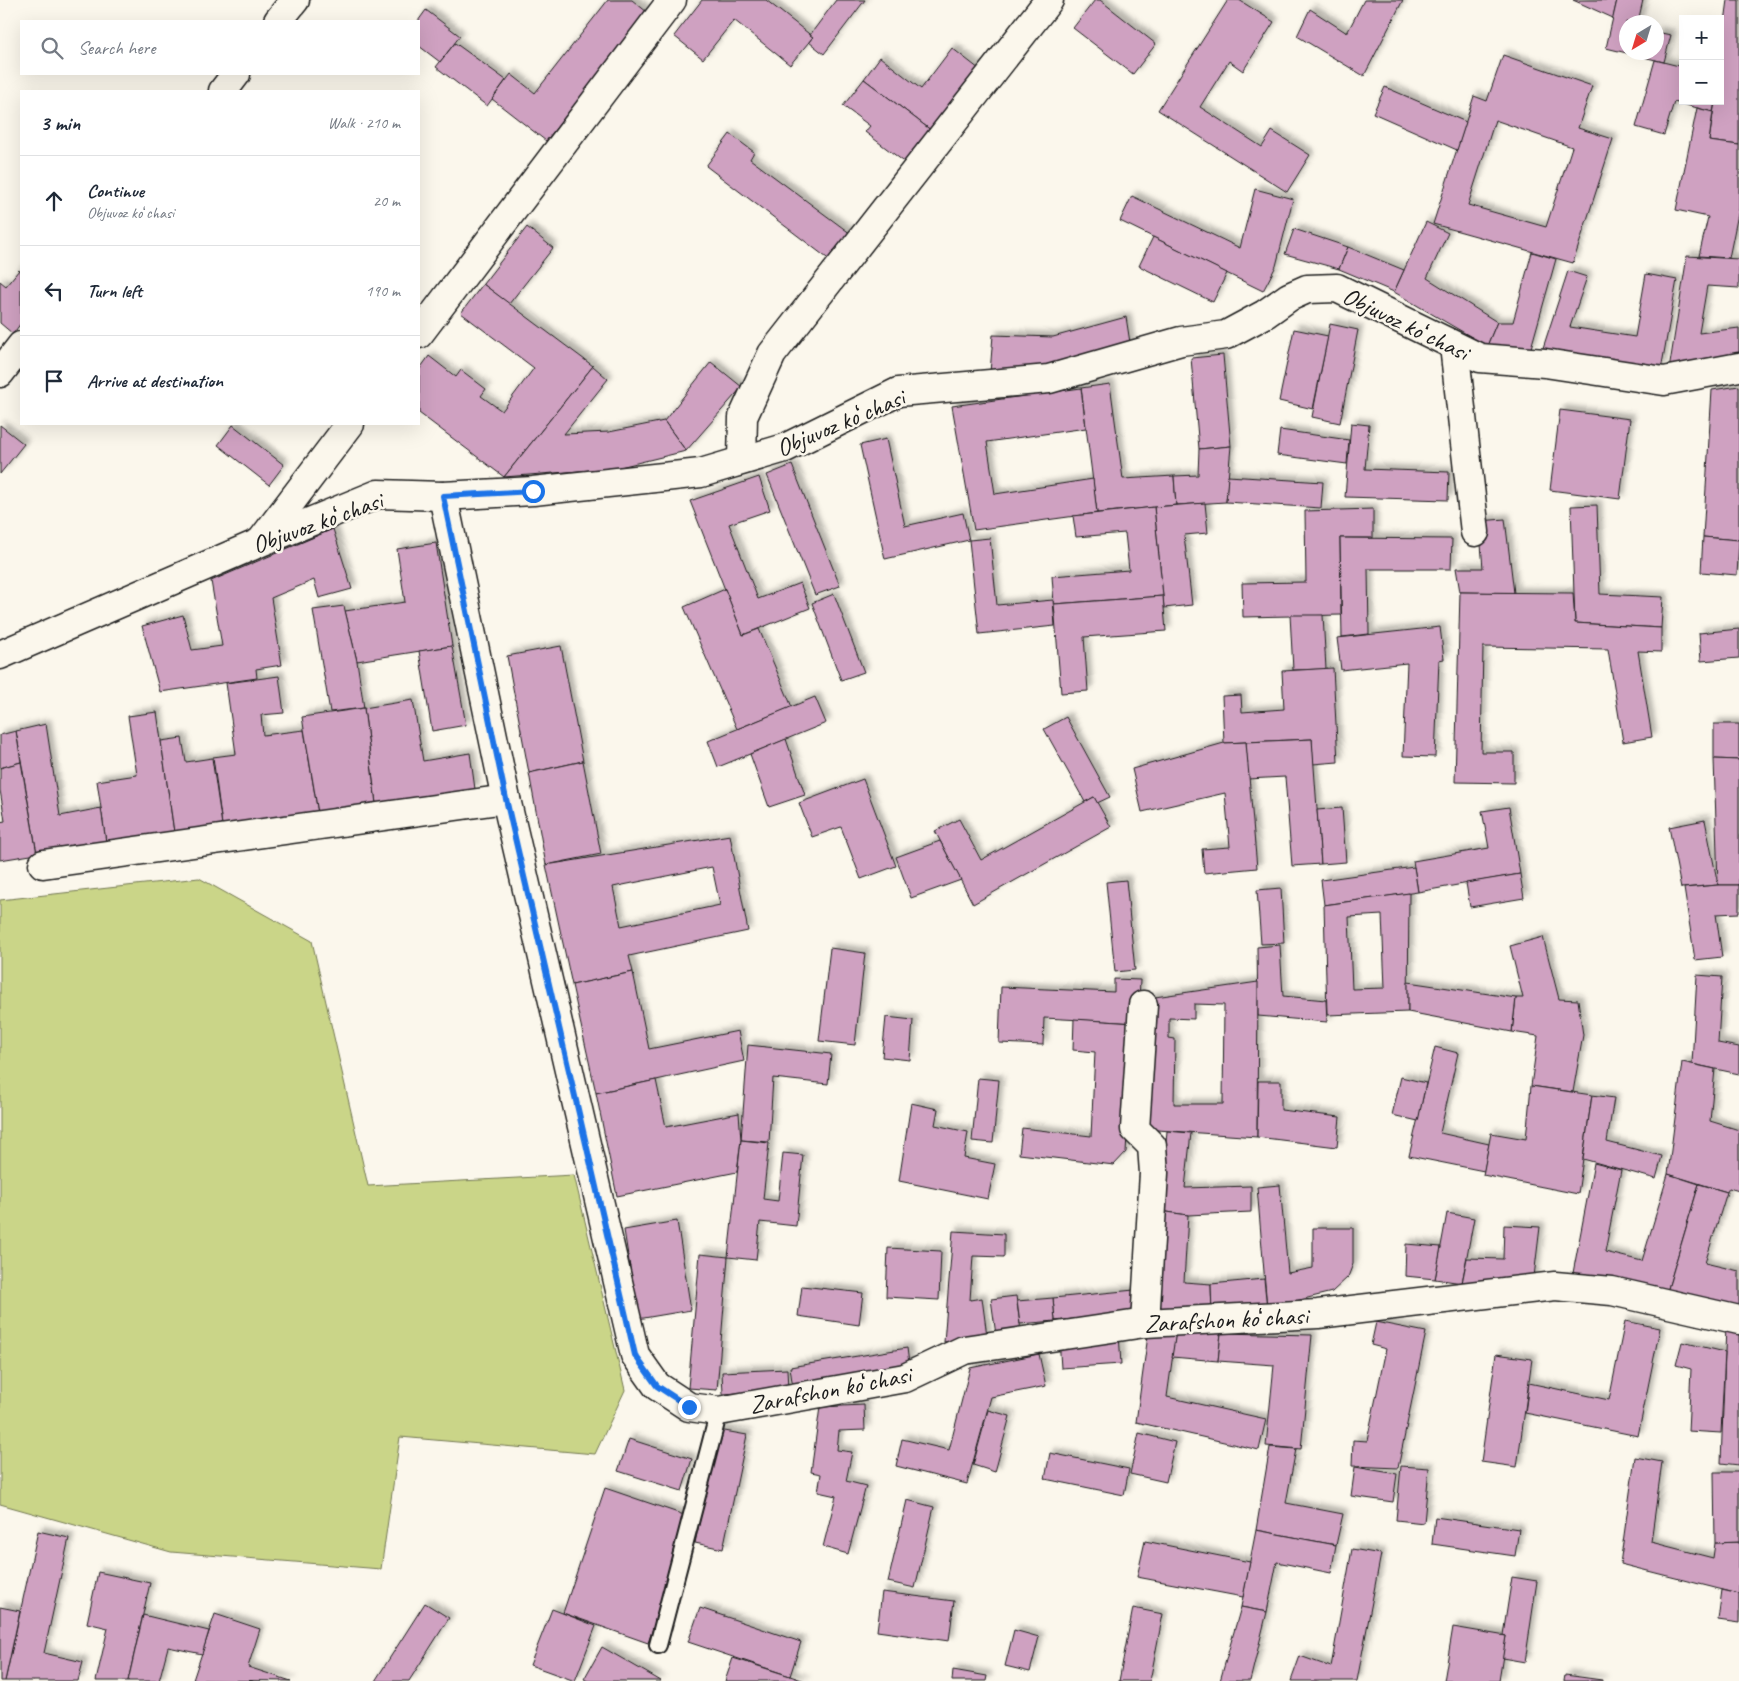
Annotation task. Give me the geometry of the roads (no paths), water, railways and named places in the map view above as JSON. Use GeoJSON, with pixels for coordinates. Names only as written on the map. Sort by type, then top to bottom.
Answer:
{"type":"FeatureCollection","features":[{"type":"Feature","properties":{"kind":"street"},"geometry":{"type":"LineString","coordinates":[[279,20],[295,0]]}},
{"type":"Feature","properties":{"kind":"street"},"geometry":{"type":"LineString","coordinates":[[420,333],[672,0]]}},
{"type":"Feature","properties":{"kind":"street"},"geometry":{"type":"LineString","coordinates":[[742,460],[743,417],[772,354],[1049,0]]}},
{"type":"Feature","properties":{"kind":"street"},"geometry":{"type":"LineString","coordinates":[[224,90],[235,75]]}},
{"type":"Feature","properties":{"kind":"street","name":"Objuvoz koʻchasi"},"geometry":{"type":"LineString","coordinates":[[0,655],[261,542],[378,494],[443,496],[533,491],[701,473],[785,448],[898,392],[1050,380],[1181,341],[1226,335],[1307,289],[1337,288],[1480,358],[1545,362],[1664,381],[1739,367]]}},
{"type":"Feature","properties":{"kind":"street"},"geometry":{"type":"LineString","coordinates":[[1454,346],[1476,532]]}},
{"type":"Feature","properties":{"kind":"street"},"geometry":{"type":"LineString","coordinates":[[0,373],[20,347]]}},
{"type":"Feature","properties":{"kind":"street"},"geometry":{"type":"LineString","coordinates":[[261,542],[349,425]]}},
{"type":"Feature","properties":{"kind":"street","name":"Zarafshon koʻchasi"},"geometry":{"type":"LineString","coordinates":[[443,496],[506,799],[635,1355],[657,1386],[689,1407],[719,1411],[905,1378],[964,1350],[1145,1323],[1318,1314],[1555,1286],[1612,1291],[1739,1320]]}},
{"type":"Feature","properties":{"kind":"street"},"geometry":{"type":"LineString","coordinates":[[43,864],[506,799]]}},
{"type":"Feature","properties":{"kind":"street"},"geometry":{"type":"LineString","coordinates":[[1143,1005],[1135,1129],[1152,1146],[1154,1173],[1145,1323]]}},
{"type":"Feature","properties":{"kind":"lane"},"geometry":{"type":"LineString","coordinates":[[658,1645],[719,1411]]}}]}
